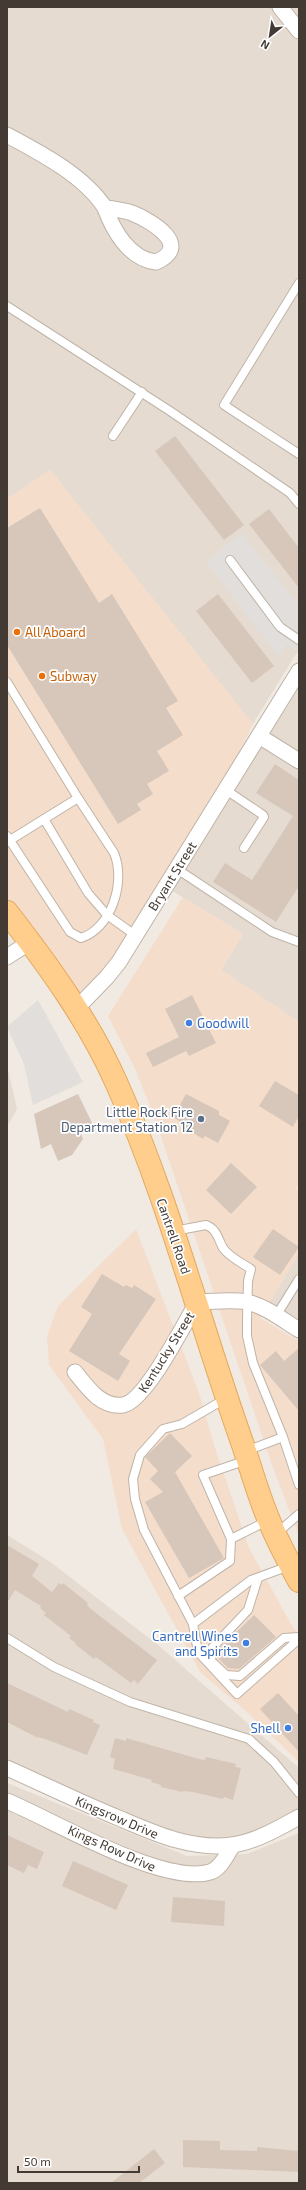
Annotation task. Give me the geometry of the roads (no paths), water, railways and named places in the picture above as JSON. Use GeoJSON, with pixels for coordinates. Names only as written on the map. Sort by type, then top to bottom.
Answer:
{"type":"FeatureCollection","features":[{"type":"Feature","properties":{"kind":"main road","name":"Cantrell Road"},"geometry":{"type":"LineString","coordinates":[[7,912],[30,942],[76,1009],[102,1053],[117,1083],[197,1302],[226,1399],[272,1527],[295,1573]]}},
{"type":"Feature","properties":{"kind":"street"},"geometry":{"type":"LineString","coordinates":[[280,7],[299,31]]}},
{"type":"Feature","properties":{"kind":"street"},"geometry":{"type":"LineString","coordinates":[[7,134],[38,152],[67,172],[98,198],[105,208]]}},
{"type":"Feature","properties":{"kind":"street","name":"Bryant Street"},"geometry":{"type":"LineString","coordinates":[[76,1009],[107,977],[136,935],[299,672]]}},
{"type":"Feature","properties":{"kind":"street"},"geometry":{"type":"LineString","coordinates":[[259,736],[299,761]]}},
{"type":"Feature","properties":{"kind":"street"},"geometry":{"type":"LineString","coordinates":[[7,957],[30,942]]}},
{"type":"Feature","properties":{"kind":"street"},"geometry":{"type":"LineString","coordinates":[[197,1302],[247,1302],[276,1316],[299,1330]]}},
{"type":"Feature","properties":{"kind":"street","name":"Kentucky Street"},"geometry":{"type":"LineString","coordinates":[[75,1372],[91,1392],[100,1399],[118,1405],[131,1402],[139,1395],[153,1377],[197,1302]]}},
{"type":"Feature","properties":{"kind":"street","name":"Kingsrow Drive"},"geometry":{"type":"LineString","coordinates":[[7,1768],[93,1808],[159,1835],[194,1844],[233,1845]]}},
{"type":"Feature","properties":{"kind":"street","name":"Kings Row Drive"},"geometry":{"type":"LineString","coordinates":[[7,1801],[122,1854],[158,1868],[196,1873],[210,1872],[216,1869],[223,1861],[233,1845]]}},
{"type":"Feature","properties":{"kind":"street"},"geometry":{"type":"LineString","coordinates":[[233,1845],[277,1829],[299,1817]]}},
{"type":"Feature","properties":{"kind":"lane"},"geometry":{"type":"LineString","coordinates":[[299,283],[224,405],[299,454]]}},
{"type":"Feature","properties":{"kind":"lane"},"geometry":{"type":"LineString","coordinates":[[7,306],[142,392],[290,493],[299,504]]}},
{"type":"Feature","properties":{"kind":"lane"},"geometry":{"type":"LineString","coordinates":[[113,436],[142,392]]}},
{"type":"Feature","properties":{"kind":"lane"},"geometry":{"type":"LineString","coordinates":[[230,560],[280,627],[299,640]]}},
{"type":"Feature","properties":{"kind":"lane"},"geometry":{"type":"LineString","coordinates":[[7,682],[78,798],[114,853],[118,862],[119,881],[106,915],[98,928],[91,934],[81,938],[70,932],[8,840],[78,798]]}},
{"type":"Feature","properties":{"kind":"lane"},"geometry":{"type":"LineString","coordinates":[[226,790],[263,815],[264,818],[244,848]]}},
{"type":"Feature","properties":{"kind":"lane"},"geometry":{"type":"LineString","coordinates":[[44,819],[88,893],[106,915],[136,935]]}},
{"type":"Feature","properties":{"kind":"lane"},"geometry":{"type":"LineString","coordinates":[[177,869],[272,932],[299,942]]}},
{"type":"Feature","properties":{"kind":"lane"},"geometry":{"type":"LineString","coordinates":[[172,1231],[206,1225],[215,1231],[226,1252],[251,1269],[248,1281],[247,1336],[255,1371],[283,1437],[299,1485]]}},
{"type":"Feature","properties":{"kind":"lane"},"geometry":{"type":"LineString","coordinates":[[276,1316],[299,1280]]}},
{"type":"Feature","properties":{"kind":"lane"},"geometry":{"type":"LineString","coordinates":[[226,1399],[182,1424],[163,1429],[140,1455],[132,1479],[135,1499],[144,1530],[193,1624],[198,1652],[237,1694],[299,1638]]}},
{"type":"Feature","properties":{"kind":"lane"},"geometry":{"type":"LineString","coordinates":[[178,1596],[230,1561],[231,1539],[203,1475],[283,1437]]}},
{"type":"Feature","properties":{"kind":"lane"},"geometry":{"type":"LineString","coordinates":[[231,1539],[272,1527],[299,1514]]}},
{"type":"Feature","properties":{"kind":"lane"},"geometry":{"type":"LineString","coordinates":[[193,1624],[251,1580],[295,1573]]}},
{"type":"Feature","properties":{"kind":"lane"},"geometry":{"type":"LineString","coordinates":[[258,1578],[248,1610],[212,1648],[212,1661],[226,1675],[240,1676],[284,1638],[299,1638]]}},
{"type":"Feature","properties":{"kind":"lane"},"geometry":{"type":"LineString","coordinates":[[7,1638],[54,1667],[130,1702],[249,1739],[274,1762],[299,1793]]}},
{"type":"Feature","properties":{"kind":"place","name":"All Aboard"},"geometry":{"type":"Point","coordinates":[17,632]}},
{"type":"Feature","properties":{"kind":"place","name":"Subway"},"geometry":{"type":"Point","coordinates":[42,676]}},
{"type":"Feature","properties":{"kind":"place","name":"Goodwill"},"geometry":{"type":"Point","coordinates":[189,1023]}},
{"type":"Feature","properties":{"kind":"place","name":"Little Rock Fire Department Station 12"},"geometry":{"type":"Point","coordinates":[201,1119]}},
{"type":"Feature","properties":{"kind":"place","name":"Cantrell Wines and Spirits"},"geometry":{"type":"Point","coordinates":[246,1643]}},
{"type":"Feature","properties":{"kind":"place","name":"Shell"},"geometry":{"type":"Point","coordinates":[288,1728]}}]}
